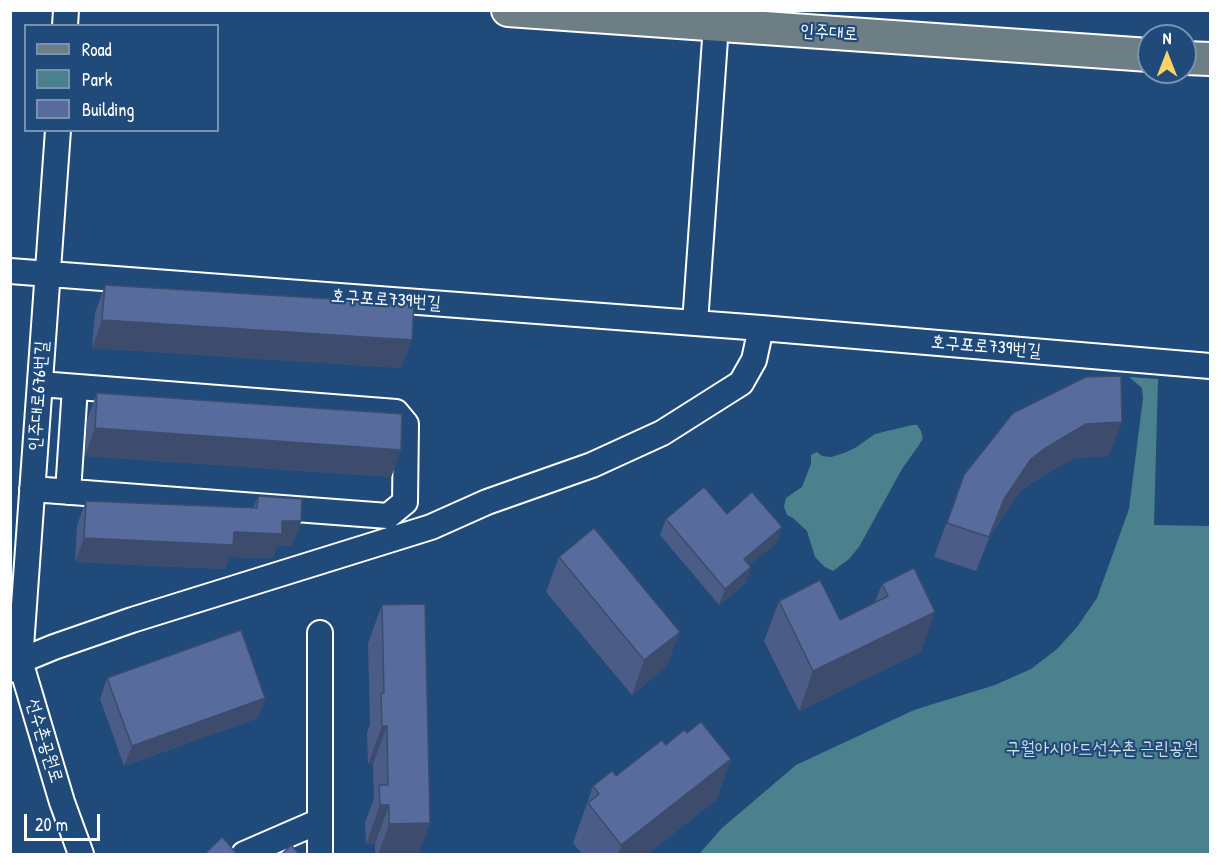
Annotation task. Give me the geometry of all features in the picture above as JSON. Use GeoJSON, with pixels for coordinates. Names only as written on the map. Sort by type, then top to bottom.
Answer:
{"type":"FeatureCollection","features":[{"type":"Feature","properties":{"kind":"main road","name":"인주대로"},"geometry":{"type":"LineString","coordinates":[[508,10],[1137,54]]}},
{"type":"Feature","properties":{"kind":"street"},"geometry":{"type":"LineString","coordinates":[[695,323],[716,25]]}},
{"type":"Feature","properties":{"kind":"street","name":"인주대로676번길"},"geometry":{"type":"LineString","coordinates":[[15,665],[32,489],[58,132]]}},
{"type":"Feature","properties":{"kind":"street","name":"호구포로739번길"},"geometry":{"type":"LineString","coordinates":[[10,271],[761,328],[1210,366]]}},
{"type":"Feature","properties":{"kind":"street"},"geometry":{"type":"LineString","coordinates":[[15,665],[54,647],[132,620],[431,526],[487,502],[592,465],[662,433],[741,383],[754,360],[761,328]]}},
{"type":"Feature","properties":{"kind":"street"},"geometry":{"type":"LineString","coordinates":[[32,489],[388,516],[405,502],[406,424],[396,412],[40,384]]}},
{"type":"Feature","properties":{"kind":"street"},"geometry":{"type":"LineString","coordinates":[[69,492],[75,387]]}},
{"type":"Feature","properties":{"kind":"street"},"geometry":{"type":"LineString","coordinates":[[320,633],[320,855]]}},
{"type":"Feature","properties":{"kind":"street","name":"선수촌공원로"},"geometry":{"type":"LineString","coordinates":[[15,665],[81,855]]}},
{"type":"Feature","properties":{"kind":"street"},"geometry":{"type":"LineString","coordinates":[[244,855],[320,821]]}},
{"type":"Feature","properties":{"kind":"green space","name":"구월아시아드선수촌 근린공원"},"geometry":{"type":"Polygon","coordinates":[[[1129,377],[1158,379],[1154,525],[1210,526],[1210,854],[699,854],[722,828],[796,765],[914,710],[995,685],[1031,669],[1057,649],[1077,627],[1097,598],[1129,509],[1143,398],[1142,388],[1129,377]]]}},
{"type":"Feature","properties":{"kind":"green space"},"geometry":{"type":"Polygon","coordinates":[[[917,425],[923,438],[902,469],[859,547],[849,559],[833,571],[825,567],[815,557],[807,531],[787,515],[784,507],[786,498],[802,487],[811,464],[811,455],[817,452],[822,456],[831,457],[855,448],[875,434],[917,425]]]}},
{"type":"Feature","properties":{"kind":"building"},"geometry":{"type":"Polygon","coordinates":[[[105,285],[414,304],[412,340],[102,320],[105,285]]]}},
{"type":"Feature","properties":{"kind":"building"},"geometry":{"type":"Polygon","coordinates":[[[1121,376],[1122,422],[1086,424],[1031,459],[1004,499],[989,537],[947,523],[964,475],[1013,413],[1086,377],[1121,376]]]}},
{"type":"Feature","properties":{"kind":"building"},"geometry":{"type":"Polygon","coordinates":[[[97,393],[402,414],[401,450],[95,428],[97,393]]]}},
{"type":"Feature","properties":{"kind":"building"},"geometry":{"type":"Polygon","coordinates":[[[704,487],[727,514],[752,492],[782,527],[744,559],[751,567],[725,589],[666,519],[704,487]]]}},
{"type":"Feature","properties":{"kind":"building"},"geometry":{"type":"Polygon","coordinates":[[[258,496],[302,499],[301,521],[282,521],[282,534],[234,532],[233,545],[84,538],[86,501],[257,508],[258,496]]]}},
{"type":"Feature","properties":{"kind":"building"},"geometry":{"type":"Polygon","coordinates":[[[594,528],[680,632],[644,660],[559,557],[594,528]]]}},
{"type":"Feature","properties":{"kind":"building"},"geometry":{"type":"Polygon","coordinates":[[[914,568],[935,612],[813,671],[779,601],[820,580],[840,620],[888,596],[882,584],[914,568]]]}},
{"type":"Feature","properties":{"kind":"building"},"geometry":{"type":"Polygon","coordinates":[[[425,604],[430,823],[389,824],[389,805],[380,805],[379,785],[388,785],[387,726],[382,726],[381,694],[384,693],[382,605],[425,604]]]}},
{"type":"Feature","properties":{"kind":"building"},"geometry":{"type":"Polygon","coordinates":[[[241,630],[265,698],[132,746],[107,678],[241,630]]]}},
{"type":"Feature","properties":{"kind":"building"},"geometry":{"type":"Polygon","coordinates":[[[701,722],[731,759],[621,845],[588,803],[599,794],[593,786],[612,771],[616,776],[662,740],[666,745],[684,730],[687,733],[701,722]]]}},
{"type":"Feature","properties":{"kind":"building"},"geometry":{"type":"Polygon","coordinates":[[[222,837],[238,855],[204,855],[222,837]]]}},
{"type":"Feature","properties":{"kind":"building"},"geometry":{"type":"Polygon","coordinates":[[[291,845],[300,855],[281,855],[291,845]]]}}]}
